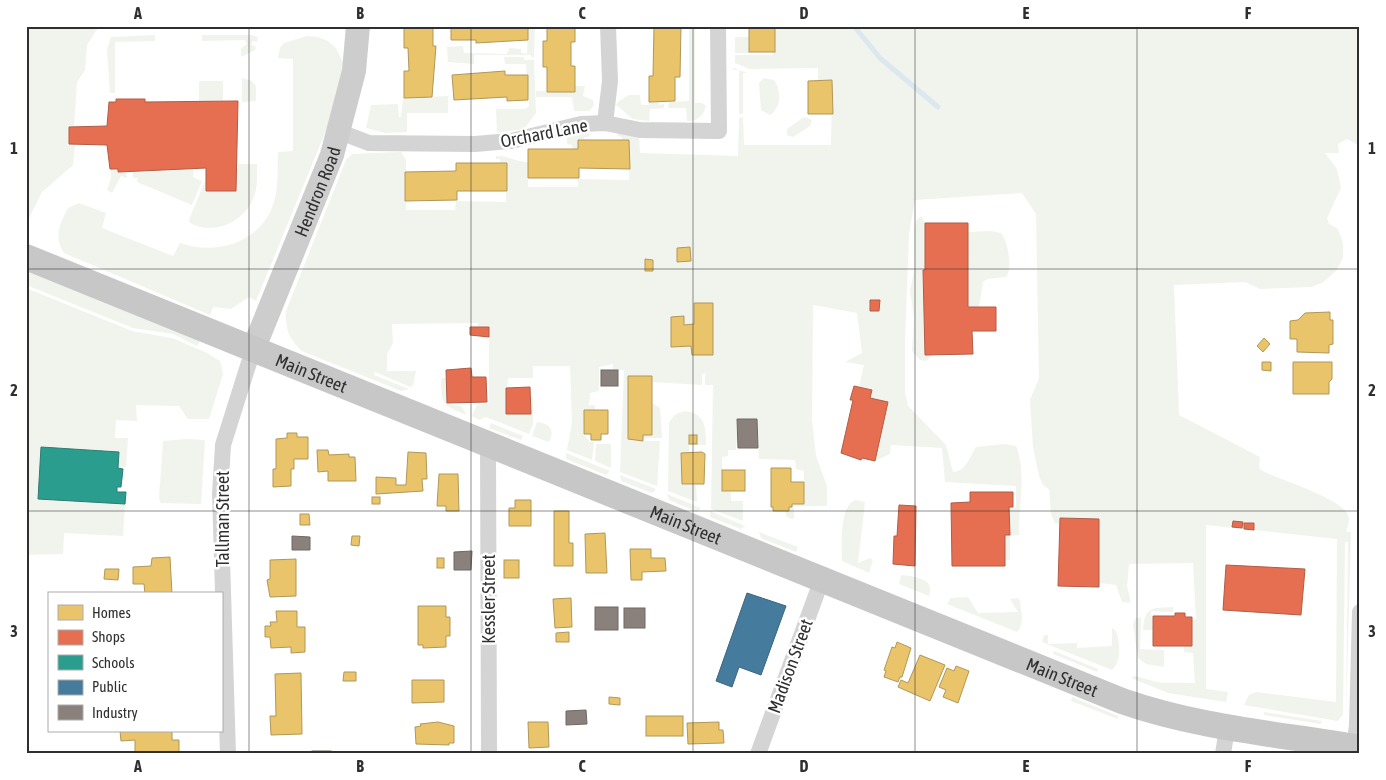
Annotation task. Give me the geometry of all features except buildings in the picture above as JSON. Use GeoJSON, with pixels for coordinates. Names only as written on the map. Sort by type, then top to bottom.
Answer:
{"type":"FeatureCollection","features":[{"type":"Feature","properties":{"kind":"main road","name":"Main Street"},"geometry":{"type":"LineString","coordinates":[[26,257],[1122,701],[1160,714],[1227,728],[1357,747]]}},
{"type":"Feature","properties":{"kind":"street","name":"Hendron Road"},"geometry":{"type":"LineString","coordinates":[[253,350],[340,132],[354,71],[358,26]]}},
{"type":"Feature","properties":{"kind":"street"},"geometry":{"type":"LineString","coordinates":[[605,123],[610,81],[608,26]]}},
{"type":"Feature","properties":{"kind":"street","name":"Orchard Lane"},"geometry":{"type":"LineString","coordinates":[[340,132],[369,144],[475,144],[511,141],[581,124],[605,123],[640,130],[719,131],[718,26]]}},
{"type":"Feature","properties":{"kind":"street","name":"Tallman Street"},"geometry":{"type":"LineString","coordinates":[[228,754],[220,494],[223,445],[253,350]]}},
{"type":"Feature","properties":{"kind":"street","name":"Kessler Street"},"geometry":{"type":"LineString","coordinates":[[488,445],[489,754]]}},
{"type":"Feature","properties":{"kind":"street","name":"Madison Street"},"geometry":{"type":"LineString","coordinates":[[758,754],[822,579]]}},
{"type":"Feature","properties":{"kind":"street"},"geometry":{"type":"LineString","coordinates":[[1357,747],[1360,612]]}},
{"type":"Feature","properties":{"kind":"street"},"geometry":{"type":"LineString","coordinates":[[1223,754],[1227,728]]}},
{"type":"Feature","properties":{"kind":"shaded area"},"geometry":{"type":"Polygon","coordinates":[[[26,26],[99,26],[87,45],[85,70],[77,82],[74,127],[69,128],[69,144],[75,144],[73,165],[42,192],[26,224],[26,26]]]}},
{"type":"Feature","properties":{"kind":"shaded area"},"geometry":{"type":"Polygon","coordinates":[[[528,26],[535,26],[534,57],[531,57],[531,55],[474,55],[474,64],[448,62],[447,47],[463,46],[464,53],[507,54],[509,48],[521,49],[521,53],[527,54],[528,26]]]}},
{"type":"Feature","properties":{"kind":"shaded area"},"geometry":{"type":"Polygon","coordinates":[[[689,26],[695,26],[695,103],[702,103],[706,106],[700,117],[687,121],[686,108],[668,108],[669,102],[689,101],[689,26]]]}},
{"type":"Feature","properties":{"kind":"shaded area"},"geometry":{"type":"Polygon","coordinates":[[[775,26],[1360,26],[1360,146],[1347,139],[1338,144],[1339,153],[1325,153],[1337,169],[1341,188],[1327,218],[1329,224],[1338,229],[1343,243],[1343,258],[1336,271],[1322,283],[1311,287],[1260,289],[1245,282],[1174,285],[1179,415],[1260,457],[1259,468],[1263,471],[1332,501],[1348,515],[1349,522],[1346,532],[1351,532],[1346,718],[1348,542],[1345,542],[1343,714],[1338,721],[1244,705],[1249,695],[1256,692],[1336,702],[1337,539],[1206,525],[1206,689],[1228,692],[1226,702],[1168,693],[1131,678],[1135,676],[1161,683],[1195,683],[1193,653],[1184,652],[1184,646],[1192,646],[1192,620],[1196,619],[1193,563],[1129,564],[1127,586],[1131,603],[1122,602],[1116,585],[1099,583],[1060,524],[1055,523],[1051,514],[1049,489],[1043,485],[1039,476],[1033,447],[1030,400],[1039,378],[1036,214],[1022,193],[915,200],[909,234],[905,340],[905,393],[908,406],[946,445],[953,472],[964,467],[976,447],[1005,444],[1016,446],[1022,479],[1019,535],[1010,536],[1010,560],[1005,560],[1005,535],[1009,535],[1009,507],[1016,507],[1016,486],[945,482],[942,448],[891,445],[890,454],[875,461],[888,402],[870,398],[872,390],[859,387],[864,365],[845,362],[862,353],[857,313],[813,305],[812,420],[816,456],[827,486],[827,506],[794,506],[794,518],[792,519],[787,517],[785,511],[789,511],[789,507],[792,507],[792,504],[804,503],[804,471],[796,469],[795,460],[759,459],[757,419],[738,419],[736,450],[728,450],[728,456],[722,457],[722,491],[731,492],[731,501],[743,501],[743,521],[711,509],[713,385],[705,385],[705,373],[702,374],[702,385],[652,382],[652,376],[628,376],[628,438],[636,439],[636,441],[660,441],[657,486],[620,472],[624,370],[613,370],[613,364],[599,367],[599,391],[590,393],[589,405],[595,405],[595,410],[584,410],[583,433],[590,442],[594,442],[592,460],[567,450],[572,423],[570,366],[533,366],[533,378],[508,378],[506,414],[530,414],[530,397],[533,397],[533,424],[529,434],[486,417],[479,420],[472,416],[477,405],[489,403],[489,327],[478,327],[478,323],[392,324],[393,343],[387,354],[387,371],[416,371],[413,386],[410,387],[375,372],[374,375],[409,389],[401,391],[302,351],[291,338],[286,323],[286,311],[346,160],[352,154],[401,152],[406,160],[406,210],[455,210],[456,201],[506,202],[507,163],[500,163],[500,159],[496,159],[496,156],[528,162],[528,187],[578,187],[578,179],[629,180],[629,141],[622,140],[622,137],[618,136],[618,132],[639,138],[640,153],[738,156],[739,118],[743,117],[744,145],[831,145],[832,80],[818,80],[818,68],[749,69],[735,63],[735,55],[773,55],[775,26]],[[677,248],[677,262],[691,261],[690,248],[677,248]],[[694,303],[694,324],[684,325],[684,317],[671,317],[671,347],[691,346],[692,355],[713,355],[713,303],[694,303]]]}},
{"type":"Feature","properties":{"kind":"shaded area"},"geometry":{"type":"Polygon","coordinates":[[[155,35],[155,41],[115,42],[115,93],[110,93],[107,49],[111,37],[155,35]]]}},
{"type":"Feature","properties":{"kind":"shaded area"},"geometry":{"type":"Polygon","coordinates":[[[202,35],[252,35],[258,37],[257,42],[253,41],[251,44],[256,47],[255,50],[241,57],[241,48],[247,44],[245,40],[202,41],[202,35]]]}},
{"type":"Feature","properties":{"kind":"shaded area"},"geometry":{"type":"Polygon","coordinates":[[[307,36],[318,37],[328,41],[336,48],[344,64],[327,128],[256,301],[249,297],[231,309],[213,307],[210,315],[64,253],[58,236],[60,225],[68,208],[79,203],[106,213],[102,228],[173,256],[180,243],[194,247],[209,248],[223,246],[249,236],[268,216],[274,202],[276,196],[278,152],[293,151],[293,59],[278,58],[280,48],[284,43],[307,36]]]}},
{"type":"Feature","properties":{"kind":"shaded area"},"geometry":{"type":"Polygon","coordinates":[[[735,37],[749,37],[749,52],[756,53],[735,53],[735,37]]]}},
{"type":"Feature","properties":{"kind":"shaded area"},"geometry":{"type":"Polygon","coordinates":[[[504,57],[524,57],[524,60],[534,60],[536,113],[524,129],[497,133],[496,109],[525,109],[529,106],[526,64],[505,64],[504,57]]]}},
{"type":"Feature","properties":{"kind":"shaded area"},"geometry":{"type":"Polygon","coordinates":[[[739,70],[748,73],[743,73],[743,114],[739,114],[739,70]]]}},
{"type":"Feature","properties":{"kind":"shaded area"},"geometry":{"type":"Polygon","coordinates":[[[242,78],[252,81],[256,86],[256,101],[242,102],[242,78]]]}},
{"type":"Feature","properties":{"kind":"shaded area"},"geometry":{"type":"Polygon","coordinates":[[[764,78],[774,80],[779,94],[778,104],[770,115],[761,110],[759,83],[764,78]]]}},
{"type":"Feature","properties":{"kind":"shaded area"},"geometry":{"type":"Polygon","coordinates":[[[199,81],[223,81],[223,101],[199,101],[199,81]]]}},
{"type":"Feature","properties":{"kind":"shaded area"},"geometry":{"type":"Polygon","coordinates":[[[575,86],[585,86],[583,96],[593,100],[594,105],[589,111],[574,111],[572,97],[536,97],[536,91],[575,92],[575,86]]]}},
{"type":"Feature","properties":{"kind":"shaded area"},"geometry":{"type":"Polygon","coordinates":[[[629,95],[640,95],[641,105],[649,105],[649,102],[659,102],[659,105],[664,104],[664,108],[650,109],[649,121],[633,119],[616,105],[629,95]]]}},
{"type":"Feature","properties":{"kind":"shaded area"},"geometry":{"type":"Polygon","coordinates":[[[448,96],[448,113],[407,113],[407,132],[385,133],[366,128],[371,105],[398,104],[399,117],[401,117],[403,98],[448,96]]]}},
{"type":"Feature","properties":{"kind":"shaded area"},"geometry":{"type":"Polygon","coordinates":[[[804,117],[812,120],[810,126],[793,137],[787,135],[787,129],[804,117]]]}},
{"type":"Feature","properties":{"kind":"shaded area"},"geometry":{"type":"Polygon","coordinates":[[[590,133],[589,137],[585,137],[578,149],[572,149],[572,145],[567,144],[567,137],[590,133]]]}},
{"type":"Feature","properties":{"kind":"shaded area"},"geometry":{"type":"Polygon","coordinates":[[[238,164],[257,164],[256,190],[249,207],[243,214],[227,225],[208,228],[190,223],[189,220],[205,181],[205,172],[206,191],[236,191],[235,168],[238,168],[238,164]]]}},
{"type":"Feature","properties":{"kind":"shaded area"},"geometry":{"type":"Polygon","coordinates":[[[194,168],[193,177],[202,181],[192,205],[137,182],[138,178],[133,178],[133,171],[145,171],[145,169],[194,168]]]}},
{"type":"Feature","properties":{"kind":"shaded area"},"geometry":{"type":"Polygon","coordinates":[[[111,169],[126,172],[127,178],[121,176],[112,193],[107,190],[111,178],[111,169]]]}},
{"type":"Feature","properties":{"kind":"shaded area"},"geometry":{"type":"Polygon","coordinates":[[[921,216],[925,223],[925,355],[933,355],[926,361],[920,360],[912,351],[914,319],[910,290],[914,272],[914,229],[916,221],[921,216]]]}},
{"type":"Feature","properties":{"kind":"shaded area"},"geometry":{"type":"Polygon","coordinates":[[[991,231],[1001,233],[1004,237],[1009,255],[1008,273],[1006,277],[987,279],[983,282],[979,307],[968,307],[968,232],[991,231]]]}},
{"type":"Feature","properties":{"kind":"shaded area"},"geometry":{"type":"Polygon","coordinates":[[[26,272],[200,341],[197,346],[173,334],[133,328],[26,285],[26,272]]]}},
{"type":"Feature","properties":{"kind":"shaded area"},"geometry":{"type":"Polygon","coordinates":[[[26,288],[132,331],[172,338],[205,352],[220,361],[223,374],[209,419],[188,419],[179,406],[136,405],[137,421],[116,420],[115,438],[128,438],[126,467],[118,467],[119,452],[41,447],[38,499],[125,504],[123,536],[64,533],[63,554],[26,555],[26,288]]]}},
{"type":"Feature","properties":{"kind":"shaded area"},"geometry":{"type":"Polygon","coordinates":[[[441,378],[447,378],[447,404],[461,406],[467,415],[452,409],[445,403],[442,394],[441,378]]]}},
{"type":"Feature","properties":{"kind":"shaded area"},"geometry":{"type":"Polygon","coordinates":[[[652,403],[660,408],[662,438],[643,438],[643,435],[652,435],[652,403]]]}},
{"type":"Feature","properties":{"kind":"shaded area"},"geometry":{"type":"Polygon","coordinates":[[[685,411],[692,412],[700,418],[706,432],[706,445],[689,445],[689,453],[681,453],[682,484],[696,485],[697,502],[668,491],[669,422],[676,414],[685,411]]]}},
{"type":"Feature","properties":{"kind":"shaded area"},"geometry":{"type":"Polygon","coordinates":[[[537,422],[545,424],[550,428],[551,438],[549,442],[532,436],[537,422]]]}},
{"type":"Feature","properties":{"kind":"shaded area"},"geometry":{"type":"Polygon","coordinates":[[[491,423],[523,436],[521,440],[489,428],[491,423]]]}},
{"type":"Feature","properties":{"kind":"shaded area"},"geometry":{"type":"Polygon","coordinates":[[[205,440],[201,504],[161,503],[159,499],[163,441],[205,440]]]}},
{"type":"Feature","properties":{"kind":"shaded area"},"geometry":{"type":"Polygon","coordinates":[[[596,444],[611,444],[611,468],[595,461],[596,444]]]}},
{"type":"Feature","properties":{"kind":"shaded area"},"geometry":{"type":"Polygon","coordinates":[[[566,453],[610,471],[606,475],[566,459],[566,453]]]}},
{"type":"Feature","properties":{"kind":"shaded area"},"geometry":{"type":"Polygon","coordinates":[[[620,475],[656,489],[652,493],[621,481],[620,475]]]}},
{"type":"Feature","properties":{"kind":"shaded area"},"geometry":{"type":"Polygon","coordinates":[[[667,494],[701,508],[697,512],[669,500],[667,494]]]}},
{"type":"Feature","properties":{"kind":"shaded area"},"geometry":{"type":"Polygon","coordinates":[[[855,500],[865,502],[858,563],[870,558],[873,560],[869,573],[842,561],[842,527],[846,510],[855,500]]]}},
{"type":"Feature","properties":{"kind":"shaded area"},"geometry":{"type":"Polygon","coordinates":[[[710,511],[745,526],[741,529],[710,517],[710,511]]]}},
{"type":"Feature","properties":{"kind":"shaded area"},"geometry":{"type":"Polygon","coordinates":[[[759,532],[798,547],[796,552],[761,538],[759,532]]]}},
{"type":"Feature","properties":{"kind":"shaded area"},"geometry":{"type":"Polygon","coordinates":[[[901,575],[917,577],[926,582],[929,585],[929,596],[899,584],[901,575]]]}},
{"type":"Feature","properties":{"kind":"shaded area"},"geometry":{"type":"Polygon","coordinates":[[[968,597],[978,613],[1018,612],[1010,599],[1018,598],[1022,617],[1021,625],[1017,632],[947,604],[951,598],[968,597]]]}},
{"type":"Feature","properties":{"kind":"shaded area"},"geometry":{"type":"Polygon","coordinates":[[[1173,607],[1173,612],[1151,611],[1153,630],[1143,630],[1148,612],[1155,608],[1173,607]]]}},
{"type":"Feature","properties":{"kind":"shaded area"},"geometry":{"type":"Polygon","coordinates":[[[1136,618],[1141,618],[1140,649],[1164,650],[1164,667],[1146,664],[1138,658],[1133,624],[1136,618]]]}},
{"type":"Feature","properties":{"kind":"shaded area"},"geometry":{"type":"Polygon","coordinates":[[[1112,628],[1116,631],[1119,656],[1112,670],[1042,642],[1044,635],[1048,635],[1048,644],[1077,643],[1077,648],[1112,646],[1112,628]]]}},
{"type":"Feature","properties":{"kind":"shaded area"},"geometry":{"type":"Polygon","coordinates":[[[1054,651],[1098,669],[1097,672],[1053,654],[1054,651]]]}},
{"type":"Feature","properties":{"kind":"shaded area"},"geometry":{"type":"Polygon","coordinates":[[[1072,697],[1118,716],[1118,719],[1071,701],[1072,697]]]}},
{"type":"Feature","properties":{"kind":"shaded area"},"geometry":{"type":"Polygon","coordinates":[[[1264,712],[1322,721],[1321,724],[1264,715],[1264,712]]]}},
{"type":"Feature","properties":{"kind":"waterway"},"geometry":{"type":"LineString","coordinates":[[854,26],[880,58],[938,107]]}}]}
